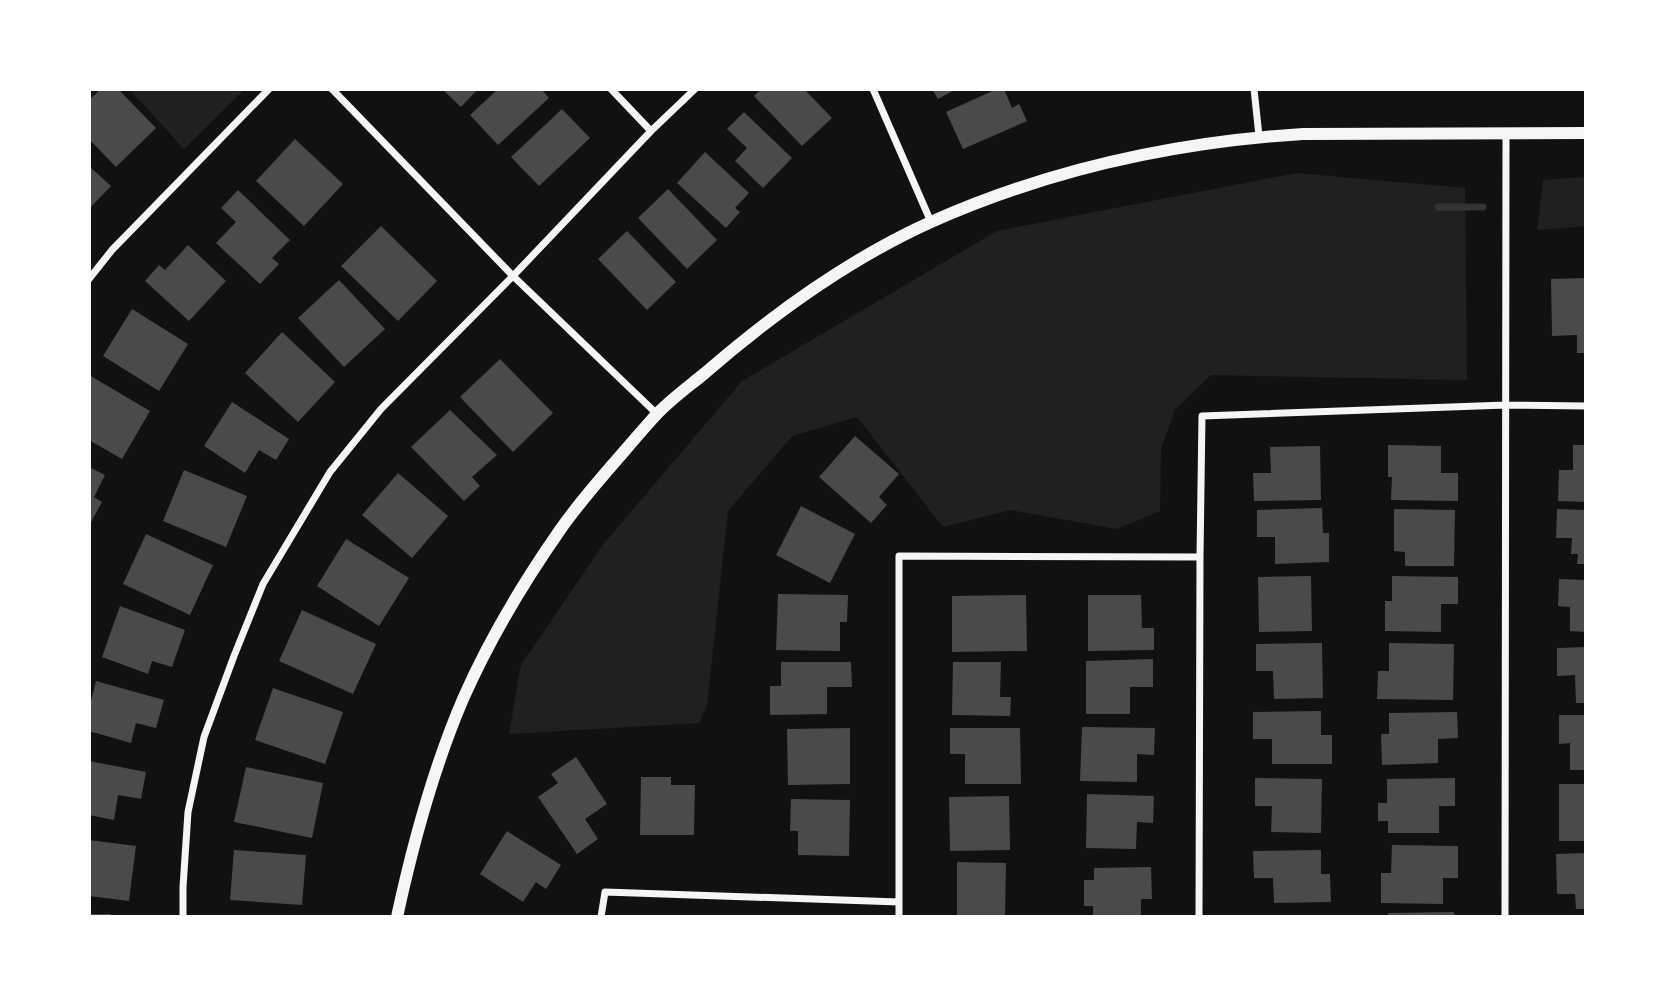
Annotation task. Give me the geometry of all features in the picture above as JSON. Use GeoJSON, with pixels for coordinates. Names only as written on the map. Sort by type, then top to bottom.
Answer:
{"type":"FeatureCollection","features":[{"type":"Feature","properties":{"kind":"street"},"geometry":{"type":"LineString","coordinates":[[89,279],[112,250],[269,89]]}},
{"type":"Feature","properties":{"kind":"street"},"geometry":{"type":"LineString","coordinates":[[332,89],[513,276],[657,414]]}},
{"type":"Feature","properties":{"kind":"street"},"geometry":{"type":"LineString","coordinates":[[611,89],[651,131]]}},
{"type":"Feature","properties":{"kind":"street"},"geometry":{"type":"LineString","coordinates":[[183,917],[188,812],[204,737],[263,584],[330,472],[381,409],[695,89]]}},
{"type":"Feature","properties":{"kind":"street"},"geometry":{"type":"LineString","coordinates":[[873,89],[931,222]]}},
{"type":"Feature","properties":{"kind":"street"},"geometry":{"type":"LineString","coordinates":[[1254,89],[1259,136]]}},
{"type":"Feature","properties":{"kind":"street"},"geometry":{"type":"LineString","coordinates":[[397,917],[425,804],[464,697],[490,644],[561,528],[657,414],[729,352],[825,280],[931,222],[1013,190],[1066,173],[1192,145],[1259,136],[1303,134],[1586,133]]}},
{"type":"Feature","properties":{"kind":"street"},"geometry":{"type":"LineString","coordinates":[[1505,917],[1506,134]]}},
{"type":"Feature","properties":{"kind":"street"},"geometry":{"type":"LineString","coordinates":[[1199,917],[1202,416],[1506,405],[1586,406]]}},
{"type":"Feature","properties":{"kind":"street"},"geometry":{"type":"LineString","coordinates":[[900,917],[899,556],[1200,557]]}},
{"type":"Feature","properties":{"kind":"street"},"geometry":{"type":"LineString","coordinates":[[601,917],[605,892],[899,902]]}},
{"type":"Feature","properties":{"kind":"shaded area"},"geometry":{"type":"Polygon","coordinates":[[[129,89],[245,89],[184,149],[129,89]]]}},
{"type":"Feature","properties":{"kind":"shaded area"},"geometry":{"type":"Polygon","coordinates":[[[1297,173],[1465,188],[1467,380],[1211,375],[1175,410],[1161,449],[1160,511],[1117,529],[1010,510],[943,527],[857,417],[792,436],[728,511],[707,705],[699,723],[509,734],[521,665],[602,546],[742,381],[997,231],[1297,173]]]}},
{"type":"Feature","properties":{"kind":"shaded area"},"geometry":{"type":"Polygon","coordinates":[[[1586,177],[1586,226],[1537,230],[1543,180],[1586,177]]]}},
{"type":"Feature","properties":{"kind":"building"},"geometry":{"type":"Polygon","coordinates":[[[101,89],[118,89],[156,128],[116,167],[89,139],[89,100],[101,89]]]}},
{"type":"Feature","properties":{"kind":"building"},"geometry":{"type":"Polygon","coordinates":[[[442,89],[478,89],[461,107],[442,89]]]}},
{"type":"Feature","properties":{"kind":"building"},"geometry":{"type":"Polygon","coordinates":[[[498,89],[541,89],[549,98],[498,145],[470,115],[498,89]]]}},
{"type":"Feature","properties":{"kind":"building"},"geometry":{"type":"Polygon","coordinates":[[[761,89],[804,89],[832,118],[802,146],[754,96],[761,89]]]}},
{"type":"Feature","properties":{"kind":"building"},"geometry":{"type":"Polygon","coordinates":[[[932,89],[956,89],[938,99],[932,89]]]}},
{"type":"Feature","properties":{"kind":"building"},"geometry":{"type":"Polygon","coordinates":[[[997,89],[1004,89],[1012,108],[1019,104],[1027,121],[963,149],[946,112],[997,89]]]}},
{"type":"Feature","properties":{"kind":"building"},"geometry":{"type":"Polygon","coordinates":[[[562,109],[590,138],[539,186],[511,157],[562,109]]]}},
{"type":"Feature","properties":{"kind":"building"},"geometry":{"type":"Polygon","coordinates":[[[744,112],[792,158],[763,188],[735,161],[747,148],[727,129],[744,112]]]}},
{"type":"Feature","properties":{"kind":"building"},"geometry":{"type":"Polygon","coordinates":[[[295,139],[343,184],[304,226],[256,181],[295,139]]]}},
{"type":"Feature","properties":{"kind":"building"},"geometry":{"type":"Polygon","coordinates":[[[705,152],[749,193],[735,208],[740,212],[726,228],[677,183],[705,152]]]}},
{"type":"Feature","properties":{"kind":"building"},"geometry":{"type":"Polygon","coordinates":[[[89,166],[111,186],[89,209],[89,166]]]}},
{"type":"Feature","properties":{"kind":"building"},"geometry":{"type":"Polygon","coordinates":[[[668,189],[717,240],[687,269],[638,218],[668,189]]]}},
{"type":"Feature","properties":{"kind":"building"},"geometry":{"type":"Polygon","coordinates":[[[238,190],[290,240],[272,258],[279,264],[260,284],[216,243],[236,222],[221,208],[238,190]]]}},
{"type":"Feature","properties":{"kind":"building"},"geometry":{"type":"Polygon","coordinates":[[[381,226],[437,281],[398,321],[341,266],[381,226]]]}},
{"type":"Feature","properties":{"kind":"building"},"geometry":{"type":"Polygon","coordinates":[[[627,231],[676,282],[647,310],[598,259],[627,231]]]}},
{"type":"Feature","properties":{"kind":"building"},"geometry":{"type":"Polygon","coordinates":[[[188,245],[226,281],[189,321],[145,281],[159,265],[165,270],[188,245]]]}},
{"type":"Feature","properties":{"kind":"building"},"geometry":{"type":"Polygon","coordinates":[[[1586,278],[1586,353],[1577,353],[1577,335],[1552,336],[1551,279],[1586,278]]]}},
{"type":"Feature","properties":{"kind":"building"},"geometry":{"type":"Polygon","coordinates":[[[339,280],[385,329],[344,367],[298,318],[339,280]]]}},
{"type":"Feature","properties":{"kind":"building"},"geometry":{"type":"Polygon","coordinates":[[[132,309],[188,344],[159,391],[103,356],[132,309]]]}},
{"type":"Feature","properties":{"kind":"building"},"geometry":{"type":"Polygon","coordinates":[[[282,332],[335,382],[298,422],[245,373],[282,332]]]}},
{"type":"Feature","properties":{"kind":"building"},"geometry":{"type":"Polygon","coordinates":[[[500,359],[553,413],[513,452],[460,397],[500,359]]]}},
{"type":"Feature","properties":{"kind":"building"},"geometry":{"type":"Polygon","coordinates":[[[89,375],[150,411],[122,459],[89,440],[89,375]]]}},
{"type":"Feature","properties":{"kind":"building"},"geometry":{"type":"Polygon","coordinates":[[[232,402],[289,439],[276,460],[259,450],[245,473],[204,446],[232,402]]]}},
{"type":"Feature","properties":{"kind":"building"},"geometry":{"type":"Polygon","coordinates":[[[450,410],[497,455],[472,477],[480,486],[464,501],[411,447],[450,410]]]}},
{"type":"Feature","properties":{"kind":"building"},"geometry":{"type":"Polygon","coordinates":[[[855,436],[899,474],[879,497],[887,505],[871,523],[819,477],[855,436]]]}},
{"type":"Feature","properties":{"kind":"building"},"geometry":{"type":"Polygon","coordinates":[[[1388,445],[1441,446],[1441,473],[1458,473],[1458,501],[1391,500],[1392,477],[1388,477],[1388,445]]]}},
{"type":"Feature","properties":{"kind":"building"},"geometry":{"type":"Polygon","coordinates":[[[1573,445],[1586,445],[1586,502],[1558,501],[1559,470],[1573,470],[1573,445]]]}},
{"type":"Feature","properties":{"kind":"building"},"geometry":{"type":"Polygon","coordinates":[[[1320,446],[1321,500],[1254,501],[1253,473],[1271,473],[1270,447],[1320,446]]]}},
{"type":"Feature","properties":{"kind":"building"},"geometry":{"type":"Polygon","coordinates":[[[89,467],[105,475],[94,497],[102,502],[89,526],[89,467]]]}},
{"type":"Feature","properties":{"kind":"building"},"geometry":{"type":"Polygon","coordinates":[[[184,470],[247,496],[226,547],[163,521],[184,470]]]}},
{"type":"Feature","properties":{"kind":"building"},"geometry":{"type":"Polygon","coordinates":[[[398,473],[448,516],[412,558],[362,515],[398,473]]]}},
{"type":"Feature","properties":{"kind":"building"},"geometry":{"type":"Polygon","coordinates":[[[801,506],[855,534],[830,583],[776,555],[801,506]]]}},
{"type":"Feature","properties":{"kind":"building"},"geometry":{"type":"Polygon","coordinates":[[[1322,508],[1323,533],[1329,533],[1329,562],[1275,564],[1275,537],[1257,537],[1257,510],[1322,508]]]}},
{"type":"Feature","properties":{"kind":"building"},"geometry":{"type":"Polygon","coordinates":[[[1394,509],[1455,510],[1454,566],[1405,566],[1405,552],[1394,551],[1394,509]]]}},
{"type":"Feature","properties":{"kind":"building"},"geometry":{"type":"Polygon","coordinates":[[[1557,509],[1586,510],[1586,564],[1577,564],[1578,554],[1571,554],[1572,538],[1556,538],[1557,509]]]}},
{"type":"Feature","properties":{"kind":"building"},"geometry":{"type":"Polygon","coordinates":[[[146,534],[213,565],[190,615],[123,584],[146,534]]]}},
{"type":"Feature","properties":{"kind":"building"},"geometry":{"type":"Polygon","coordinates":[[[346,539],[409,578],[379,626],[317,586],[346,539]]]}},
{"type":"Feature","properties":{"kind":"building"},"geometry":{"type":"Polygon","coordinates":[[[1311,576],[1312,631],[1259,632],[1258,577],[1311,576]]]}},
{"type":"Feature","properties":{"kind":"building"},"geometry":{"type":"Polygon","coordinates":[[[1392,576],[1458,577],[1458,604],[1441,604],[1441,632],[1385,631],[1385,601],[1392,601],[1392,576]]]}},
{"type":"Feature","properties":{"kind":"building"},"geometry":{"type":"Polygon","coordinates":[[[1559,579],[1586,580],[1586,632],[1570,631],[1570,607],[1558,606],[1559,579]]]}},
{"type":"Feature","properties":{"kind":"building"},"geometry":{"type":"Polygon","coordinates":[[[778,594],[848,595],[847,622],[840,622],[840,651],[776,650],[778,594]]]}},
{"type":"Feature","properties":{"kind":"building"},"geometry":{"type":"Polygon","coordinates":[[[1026,595],[1027,651],[952,652],[952,596],[1026,595]]]}},
{"type":"Feature","properties":{"kind":"building"},"geometry":{"type":"Polygon","coordinates":[[[1088,595],[1141,595],[1142,628],[1154,628],[1154,650],[1088,651],[1088,595]]]}},
{"type":"Feature","properties":{"kind":"building"},"geometry":{"type":"Polygon","coordinates":[[[120,606],[185,630],[172,667],[152,661],[148,674],[102,657],[120,606]]]}},
{"type":"Feature","properties":{"kind":"building"},"geometry":{"type":"Polygon","coordinates":[[[302,610],[376,644],[353,694],[279,661],[302,610]]]}},
{"type":"Feature","properties":{"kind":"building"},"geometry":{"type":"Polygon","coordinates":[[[1322,643],[1323,698],[1274,699],[1273,671],[1256,671],[1256,644],[1322,643]]]}},
{"type":"Feature","properties":{"kind":"building"},"geometry":{"type":"Polygon","coordinates":[[[1389,643],[1454,644],[1453,700],[1377,699],[1378,671],[1389,671],[1389,643]]]}},
{"type":"Feature","properties":{"kind":"building"},"geometry":{"type":"Polygon","coordinates":[[[1586,647],[1586,703],[1576,703],[1575,675],[1557,676],[1557,648],[1586,647]]]}},
{"type":"Feature","properties":{"kind":"building"},"geometry":{"type":"Polygon","coordinates":[[[1153,659],[1153,687],[1130,687],[1130,714],[1086,714],[1086,661],[1153,659]]]}},
{"type":"Feature","properties":{"kind":"building"},"geometry":{"type":"Polygon","coordinates":[[[781,662],[851,662],[852,687],[827,687],[827,714],[770,715],[770,686],[781,686],[781,662]]]}},
{"type":"Feature","properties":{"kind":"building"},"geometry":{"type":"Polygon","coordinates":[[[953,662],[1001,662],[1000,697],[1011,697],[1010,716],[952,715],[953,662]]]}},
{"type":"Feature","properties":{"kind":"building"},"geometry":{"type":"Polygon","coordinates":[[[96,681],[164,700],[156,728],[136,723],[131,743],[89,731],[89,700],[91,701],[96,681]]]}},
{"type":"Feature","properties":{"kind":"building"},"geometry":{"type":"Polygon","coordinates":[[[273,688],[343,712],[325,764],[255,740],[273,688]]]}},
{"type":"Feature","properties":{"kind":"building"},"geometry":{"type":"Polygon","coordinates":[[[1321,711],[1321,735],[1332,735],[1332,764],[1272,764],[1272,739],[1253,739],[1253,712],[1321,711]]]}},
{"type":"Feature","properties":{"kind":"building"},"geometry":{"type":"Polygon","coordinates":[[[1457,712],[1458,738],[1438,739],[1438,763],[1382,765],[1381,734],[1389,734],[1389,713],[1457,712]]]}},
{"type":"Feature","properties":{"kind":"building"},"geometry":{"type":"Polygon","coordinates":[[[1559,715],[1586,715],[1586,770],[1570,770],[1570,743],[1559,744],[1559,715]]]}},
{"type":"Feature","properties":{"kind":"building"},"geometry":{"type":"Polygon","coordinates":[[[1082,727],[1155,728],[1154,755],[1137,754],[1137,782],[1080,781],[1082,727]]]}},
{"type":"Feature","properties":{"kind":"building"},"geometry":{"type":"Polygon","coordinates":[[[850,728],[850,784],[788,785],[787,729],[850,728]]]}},
{"type":"Feature","properties":{"kind":"building"},"geometry":{"type":"Polygon","coordinates":[[[950,728],[1020,728],[1021,784],[965,784],[965,754],[950,754],[950,728]]]}},
{"type":"Feature","properties":{"kind":"building"},"geometry":{"type":"Polygon","coordinates":[[[576,757],[607,804],[585,819],[598,839],[577,854],[538,797],[558,783],[551,774],[576,757]]]}},
{"type":"Feature","properties":{"kind":"building"},"geometry":{"type":"Polygon","coordinates":[[[89,761],[146,772],[141,799],[118,795],[114,820],[89,815],[89,761]]]}},
{"type":"Feature","properties":{"kind":"building"},"geometry":{"type":"Polygon","coordinates":[[[246,767],[323,783],[312,838],[234,822],[246,767]]]}},
{"type":"Feature","properties":{"kind":"building"},"geometry":{"type":"Polygon","coordinates":[[[641,777],[671,777],[671,785],[695,785],[694,835],[640,835],[641,777]]]}},
{"type":"Feature","properties":{"kind":"building"},"geometry":{"type":"Polygon","coordinates":[[[1255,778],[1322,779],[1321,833],[1271,832],[1272,806],[1255,806],[1255,778]]]}},
{"type":"Feature","properties":{"kind":"building"},"geometry":{"type":"Polygon","coordinates":[[[1455,778],[1455,806],[1439,806],[1439,833],[1388,833],[1388,821],[1378,821],[1378,803],[1387,803],[1387,779],[1455,778]]]}},
{"type":"Feature","properties":{"kind":"building"},"geometry":{"type":"Polygon","coordinates":[[[1559,784],[1586,784],[1586,841],[1559,841],[1559,784]]]}},
{"type":"Feature","properties":{"kind":"building"},"geometry":{"type":"Polygon","coordinates":[[[1087,794],[1154,796],[1153,823],[1137,822],[1136,849],[1086,848],[1087,794]]]}},
{"type":"Feature","properties":{"kind":"building"},"geometry":{"type":"Polygon","coordinates":[[[1009,796],[1010,850],[950,851],[949,797],[1009,796]]]}},
{"type":"Feature","properties":{"kind":"building"},"geometry":{"type":"Polygon","coordinates":[[[791,799],[850,800],[849,856],[798,855],[798,831],[790,831],[791,799]]]}},
{"type":"Feature","properties":{"kind":"building"},"geometry":{"type":"Polygon","coordinates":[[[507,831],[561,865],[546,889],[536,882],[523,902],[480,874],[507,831]]]}},
{"type":"Feature","properties":{"kind":"building"},"geometry":{"type":"Polygon","coordinates":[[[89,840],[136,846],[129,901],[89,896],[89,840]]]}},
{"type":"Feature","properties":{"kind":"building"},"geometry":{"type":"Polygon","coordinates":[[[1392,845],[1458,846],[1458,878],[1443,878],[1443,904],[1381,903],[1381,873],[1391,873],[1392,845]]]}},
{"type":"Feature","properties":{"kind":"building"},"geometry":{"type":"Polygon","coordinates":[[[234,850],[306,855],[302,905],[230,900],[234,850]]]}},
{"type":"Feature","properties":{"kind":"building"},"geometry":{"type":"Polygon","coordinates":[[[1321,850],[1321,874],[1330,874],[1331,902],[1274,903],[1273,878],[1254,878],[1253,851],[1321,850]]]}},
{"type":"Feature","properties":{"kind":"building"},"geometry":{"type":"Polygon","coordinates":[[[1586,853],[1586,909],[1576,909],[1575,894],[1557,894],[1556,854],[1586,853]]]}},
{"type":"Feature","properties":{"kind":"building"},"geometry":{"type":"Polygon","coordinates":[[[957,862],[1006,863],[1005,917],[957,917],[957,862]]]}},
{"type":"Feature","properties":{"kind":"building"},"geometry":{"type":"Polygon","coordinates":[[[1151,867],[1152,899],[1141,899],[1141,917],[1093,917],[1093,906],[1084,906],[1084,880],[1094,880],[1094,868],[1151,867]]]}},
{"type":"Feature","properties":{"kind":"building"},"geometry":{"type":"Polygon","coordinates":[[[1454,912],[1455,917],[1388,917],[1388,913],[1454,912]]]}},
{"type":"Feature","properties":{"kind":"building"},"geometry":{"type":"Polygon","coordinates":[[[89,914],[111,914],[111,917],[89,917],[89,914]]]}},
{"type":"Feature","properties":{"kind":"waterway"},"geometry":{"type":"LineString","coordinates":[[1438,207],[1483,207]]}}]}
